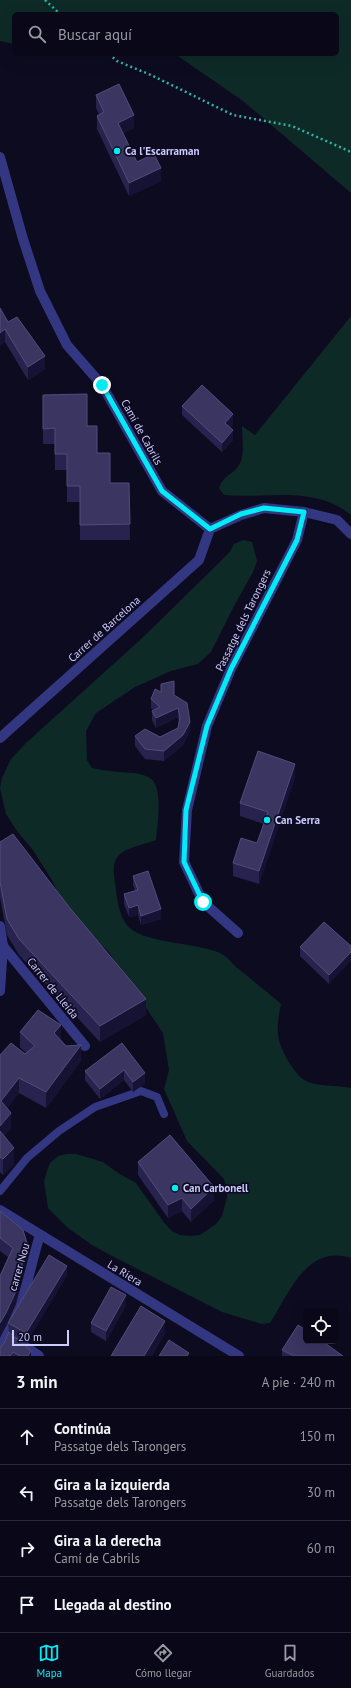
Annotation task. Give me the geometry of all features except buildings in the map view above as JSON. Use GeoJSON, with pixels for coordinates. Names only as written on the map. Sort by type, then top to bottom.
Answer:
{"type":"FeatureCollection","features":[{"type":"Feature","properties":{"kind":"street","name":"Camí de Cabrils"},"geometry":{"type":"LineString","coordinates":[[0,157],[23,239],[40,291],[67,345],[102,385],[162,491],[210,529]]}},
{"type":"Feature","properties":{"kind":"street"},"geometry":{"type":"LineString","coordinates":[[210,529],[241,514],[264,508],[304,512],[337,520],[351,534]]}},
{"type":"Feature","properties":{"kind":"street","name":"Passatge dels Tarongers"},"geometry":{"type":"LineString","coordinates":[[238,933],[203,902],[184,862],[186,810],[207,726],[231,669],[297,540],[304,512]]}},
{"type":"Feature","properties":{"kind":"street","name":"Carrer de Barcelona"},"geometry":{"type":"LineString","coordinates":[[0,738],[199,560],[210,529]]}},
{"type":"Feature","properties":{"kind":"street"},"geometry":{"type":"LineString","coordinates":[[0,926],[3,946],[0,991]]}},
{"type":"Feature","properties":{"kind":"street","name":"Carrer de Lleida"},"geometry":{"type":"LineString","coordinates":[[3,946],[85,1046]]}},
{"type":"Feature","properties":{"kind":"street","name":"La Riera"},"geometry":{"type":"LineString","coordinates":[[0,1210],[239,1356]]}},
{"type":"Feature","properties":{"kind":"street","name":"carrer Nou"},"geometry":{"type":"LineString","coordinates":[[0,1348],[19,1309],[40,1235]]}},
{"type":"Feature","properties":{"kind":"street"},"geometry":{"type":"LineString","coordinates":[[7,1334],[39,1356]]}},
{"type":"Feature","properties":{"kind":"lane"},"geometry":{"type":"LineString","coordinates":[[0,1191],[27,1158],[58,1131],[95,1107],[141,1091],[157,1096],[164,1114]]}},
{"type":"Feature","properties":{"kind":"path"},"geometry":{"type":"LineString","coordinates":[[45,0],[58,12]]}},
{"type":"Feature","properties":{"kind":"path"},"geometry":{"type":"LineString","coordinates":[[111,56],[117,61],[150,75],[233,115],[292,126],[351,152]]}},
{"type":"Feature","properties":{"kind":"green space"},"geometry":{"type":"Polygon","coordinates":[[[0,0],[351,0],[351,193],[243,101],[178,56],[339,56],[339,12],[12,12],[12,44],[0,41],[0,0]]]}},
{"type":"Feature","properties":{"kind":"green space"},"geometry":{"type":"Polygon","coordinates":[[[351,316],[351,515],[337,506],[322,500],[306,497],[290,495],[224,495],[219,488],[221,484],[225,478],[237,468],[242,459],[242,426],[255,435],[351,316]]]}},
{"type":"Feature","properties":{"kind":"green space"},"geometry":{"type":"Polygon","coordinates":[[[243,540],[252,542],[257,561],[253,572],[211,652],[198,664],[171,671],[135,687],[96,713],[86,731],[87,760],[92,768],[143,775],[150,778],[157,789],[159,807],[156,840],[123,852],[118,856],[115,862],[114,871],[117,899],[121,914],[126,924],[133,931],[143,935],[169,942],[210,949],[225,956],[281,1004],[278,1026],[279,1040],[288,1061],[298,1074],[303,1079],[313,1084],[351,1088],[351,1258],[335,1256],[322,1258],[311,1265],[301,1274],[292,1286],[270,1323],[262,1324],[222,1312],[112,1256],[92,1245],[68,1228],[48,1208],[44,1181],[47,1171],[50,1163],[58,1156],[67,1154],[76,1154],[103,1162],[118,1173],[136,1183],[165,1224],[172,1231],[180,1235],[200,1235],[216,1224],[222,1216],[227,1197],[227,1188],[224,1179],[187,1141],[164,1089],[169,1070],[163,1033],[108,951],[67,913],[53,882],[33,850],[17,831],[6,814],[0,788],[2,778],[11,759],[26,743],[139,641],[229,553],[234,544],[243,540]]]}},
{"type":"Feature","properties":{"kind":"place","name":"Ca l'Escarraman"},"geometry":{"type":"Point","coordinates":[117,151]}},
{"type":"Feature","properties":{"kind":"place","name":"Can Serra"},"geometry":{"type":"Point","coordinates":[267,820]}},
{"type":"Feature","properties":{"kind":"place","name":"Can Carbonell"},"geometry":{"type":"Point","coordinates":[175,1188]}},
{"type":"Feature","properties":{"kind":"route"},"geometry":{"type":"LineString","coordinates":[[102,385],[162,491],[210,529],[241,514],[264,508],[304,512],[297,540],[231,669],[207,726],[186,810],[184,862],[203,902]]}}]}
